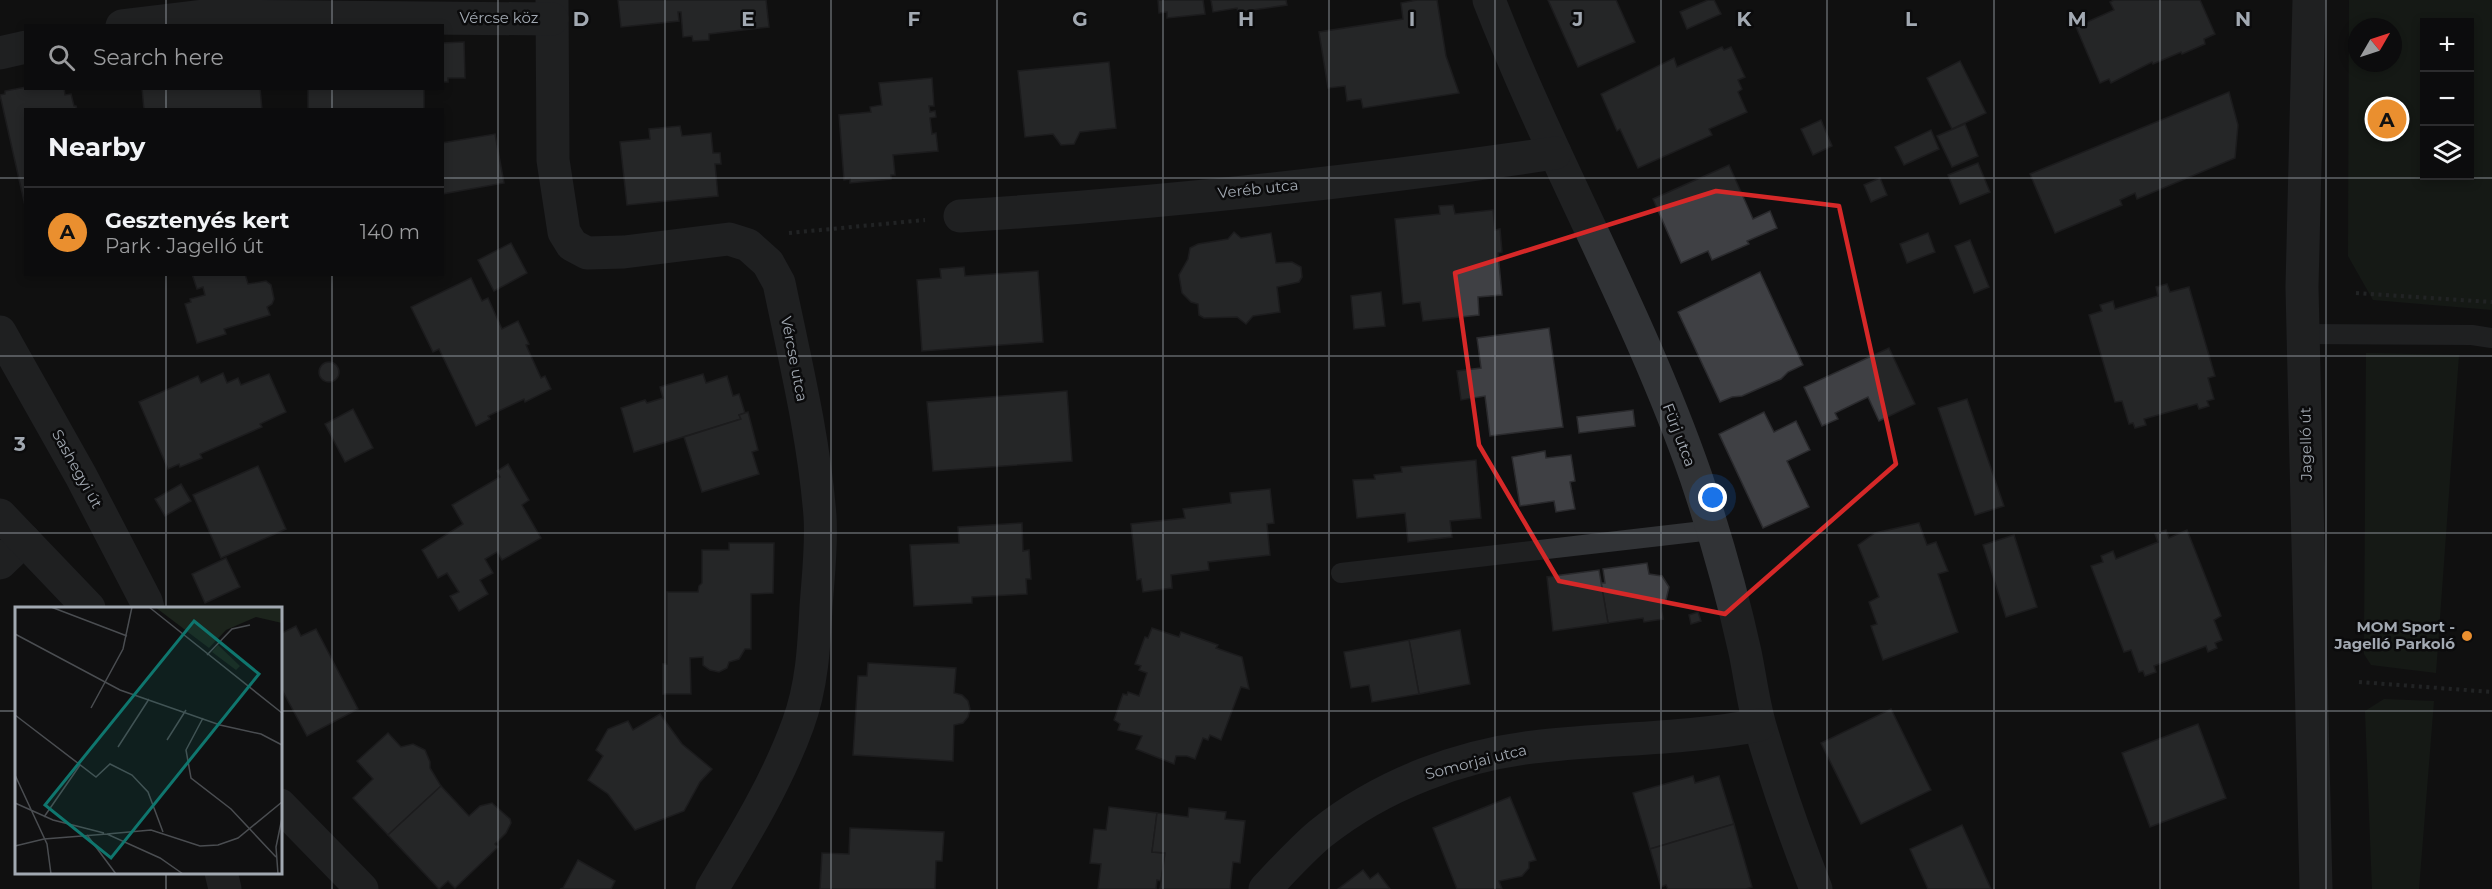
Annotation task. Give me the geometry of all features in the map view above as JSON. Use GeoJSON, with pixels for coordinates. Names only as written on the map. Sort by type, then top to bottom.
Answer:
{"type":"FeatureCollection","features":[{"type":"Feature","properties":{"kind":"street","name":"Fürj utca"},"geometry":{"type":"LineString","coordinates":[[1489,0],[1555,153],[1648,357],[1695,477],[1712,530],[1744,650],[1760,725],[1799,846],[1816,889]]}},
{"type":"Feature","properties":{"kind":"street","name":"Jagelló út"},"geometry":{"type":"LineString","coordinates":[[2309,0],[2302,287],[2316,889]]}},
{"type":"Feature","properties":{"kind":"street","name":"Vércse köz"},"geometry":{"type":"LineString","coordinates":[[137,24],[204,15],[552,9]]}},
{"type":"Feature","properties":{"kind":"street","name":"Vércse utca"},"geometry":{"type":"LineString","coordinates":[[552,9],[553,160],[564,232],[572,245],[586,253],[624,252],[729,239],[748,245],[768,263],[779,284],[814,461],[820,520],[810,682],[799,723],[784,759],[753,822],[712,889]]}},
{"type":"Feature","properties":{"kind":"street"},"geometry":{"type":"LineString","coordinates":[[0,53],[24,47]]}},
{"type":"Feature","properties":{"kind":"street","name":"Veréb utca"},"geometry":{"type":"LineString","coordinates":[[960,216],[1106,207],[1476,165],[1555,153]]}},
{"type":"Feature","properties":{"kind":"street","name":"Sashegyi út"},"geometry":{"type":"LineString","coordinates":[[0,332],[81,476],[148,607]]}},
{"type":"Feature","properties":{"kind":"street"},"geometry":{"type":"LineString","coordinates":[[0,515],[87,607]]}},
{"type":"Feature","properties":{"kind":"street"},"geometry":{"type":"LineString","coordinates":[[0,563],[24,540]]}},
{"type":"Feature","properties":{"kind":"street","name":"Somorjai utca"},"geometry":{"type":"LineString","coordinates":[[1265,889],[1303,849],[1348,814],[1382,792],[1438,770],[1496,754],[1540,746],[1719,733],[1760,725]]}},
{"type":"Feature","properties":{"kind":"street"},"geometry":{"type":"LineString","coordinates":[[282,808],[362,889]]}},
{"type":"Feature","properties":{"kind":"street"},"geometry":{"type":"LineString","coordinates":[[221,874],[225,889]]}},
{"type":"Feature","properties":{"kind":"lane"},"geometry":{"type":"LineString","coordinates":[[2303,334],[2472,335],[2492,338]]}},
{"type":"Feature","properties":{"kind":"lane"},"geometry":{"type":"LineString","coordinates":[[1341,573],[1712,530]]}},
{"type":"Feature","properties":{"kind":"path"},"geometry":{"type":"LineString","coordinates":[[787,233],[960,216]]}},
{"type":"Feature","properties":{"kind":"path"},"geometry":{"type":"LineString","coordinates":[[2356,293],[2492,302]]}},
{"type":"Feature","properties":{"kind":"path"},"geometry":{"type":"LineString","coordinates":[[2359,682],[2492,692]]}},
{"type":"Feature","properties":{"kind":"highlighted area"},"geometry":{"type":"Polygon","coordinates":[[[1716,191],[1839,206],[1896,464],[1725,614],[1559,581],[1479,445],[1455,273],[1716,191]]]}},
{"type":"Feature","properties":{"kind":"shaded area"},"geometry":{"type":"Polygon","coordinates":[[[2349,0],[2492,0],[2492,310],[2373,300],[2348,256],[2349,72],[2402,72],[2402,18],[2349,18],[2349,0]]]}},
{"type":"Feature","properties":{"kind":"shaded area"},"geometry":{"type":"Polygon","coordinates":[[[2366,353],[2459,355],[2436,673],[2371,665],[2364,654],[2366,353]]]}},
{"type":"Feature","properties":{"kind":"shaded area"},"geometry":{"type":"Polygon","coordinates":[[[2384,699],[2434,701],[2419,889],[2372,889],[2365,711],[2384,699]]]}},
{"type":"Feature","properties":{"kind":"building"},"geometry":{"type":"Polygon","coordinates":[[[618,0],[766,0],[769,27],[709,34],[709,40],[693,41],[692,36],[683,37],[681,12],[678,12],[679,21],[621,27],[618,0]]]}},
{"type":"Feature","properties":{"kind":"building"},"geometry":{"type":"Polygon","coordinates":[[[1158,0],[1203,0],[1205,14],[1167,18],[1167,12],[1159,13],[1158,0]]]}},
{"type":"Feature","properties":{"kind":"building"},"geometry":{"type":"Polygon","coordinates":[[[1211,0],[1286,0],[1287,5],[1238,12],[1237,8],[1213,12],[1211,0]]]}},
{"type":"Feature","properties":{"kind":"building"},"geometry":{"type":"Polygon","coordinates":[[[1437,0],[1446,56],[1459,93],[1363,108],[1361,99],[1347,101],[1345,86],[1328,88],[1319,32],[1403,19],[1401,3],[1437,0]]]}},
{"type":"Feature","properties":{"kind":"building"},"geometry":{"type":"Polygon","coordinates":[[[1548,0],[1616,0],[1635,42],[1578,67],[1548,0]]]}},
{"type":"Feature","properties":{"kind":"building"},"geometry":{"type":"Polygon","coordinates":[[[1708,0],[1714,0],[1721,14],[1687,29],[1680,12],[1708,0]]]}},
{"type":"Feature","properties":{"kind":"building"},"geometry":{"type":"Polygon","coordinates":[[[2114,0],[2200,0],[2215,34],[2204,39],[2205,44],[2182,54],[2181,52],[2153,64],[2152,62],[2111,83],[2109,79],[2100,83],[2076,27],[2114,10],[2110,2],[2114,0]]]}},
{"type":"Feature","properties":{"kind":"building"},"geometry":{"type":"Polygon","coordinates":[[[464,42],[465,78],[448,78],[448,82],[444,82],[444,43],[464,42]]]}},
{"type":"Feature","properties":{"kind":"building"},"geometry":{"type":"Polygon","coordinates":[[[1722,47],[1724,50],[1731,47],[1745,77],[1738,80],[1742,89],[1738,92],[1747,112],[1709,129],[1712,135],[1638,168],[1620,129],[1617,131],[1601,94],[1674,58],[1677,67],[1722,47]]]}},
{"type":"Feature","properties":{"kind":"building"},"geometry":{"type":"Polygon","coordinates":[[[1960,61],[1986,113],[1952,129],[1927,78],[1960,61]]]}},
{"type":"Feature","properties":{"kind":"building"},"geometry":{"type":"Polygon","coordinates":[[[1109,62],[1116,128],[1080,132],[1074,144],[1061,145],[1053,134],[1025,137],[1018,71],[1109,62]]]}},
{"type":"Feature","properties":{"kind":"building"},"geometry":{"type":"Polygon","coordinates":[[[932,78],[934,106],[929,106],[930,112],[935,111],[936,117],[930,118],[932,134],[936,133],[938,151],[893,155],[895,175],[891,175],[891,179],[850,183],[850,179],[844,180],[839,115],[871,112],[870,107],[882,105],[879,83],[932,78]]]}},
{"type":"Feature","properties":{"kind":"building"},"geometry":{"type":"Polygon","coordinates":[[[24,87],[24,90],[64,90],[65,95],[71,94],[76,108],[24,108],[24,201],[0,95],[5,94],[5,91],[24,87]]]}},
{"type":"Feature","properties":{"kind":"building"},"geometry":{"type":"Polygon","coordinates":[[[142,90],[260,90],[262,108],[144,108],[142,90]]]}},
{"type":"Feature","properties":{"kind":"building"},"geometry":{"type":"Polygon","coordinates":[[[308,90],[424,90],[424,108],[308,108],[308,90]]]}},
{"type":"Feature","properties":{"kind":"building"},"geometry":{"type":"Polygon","coordinates":[[[2229,92],[2238,125],[2235,158],[2137,199],[2135,193],[2120,200],[2122,205],[2055,233],[2030,174],[2229,92]]]}},
{"type":"Feature","properties":{"kind":"building"},"geometry":{"type":"Polygon","coordinates":[[[1821,120],[1832,146],[1813,155],[1801,129],[1821,120]]]}},
{"type":"Feature","properties":{"kind":"building"},"geometry":{"type":"Polygon","coordinates":[[[1965,124],[1978,156],[1952,167],[1937,136],[1965,124]]]}},
{"type":"Feature","properties":{"kind":"building"},"geometry":{"type":"Polygon","coordinates":[[[680,126],[682,136],[711,133],[713,153],[720,153],[721,164],[715,164],[718,196],[627,205],[620,142],[650,139],[649,129],[680,126]]]}},
{"type":"Feature","properties":{"kind":"building"},"geometry":{"type":"Polygon","coordinates":[[[1931,130],[1939,149],[1904,165],[1895,147],[1931,130]]]}},
{"type":"Feature","properties":{"kind":"building"},"geometry":{"type":"Polygon","coordinates":[[[495,134],[504,183],[444,194],[444,143],[495,134]]]}},
{"type":"Feature","properties":{"kind":"building"},"geometry":{"type":"Polygon","coordinates":[[[1978,163],[1990,192],[1960,204],[1948,175],[1978,163]]]}},
{"type":"Feature","properties":{"kind":"building"},"geometry":{"type":"Polygon","coordinates":[[[1729,165],[1753,219],[1770,211],[1777,228],[1747,241],[1749,244],[1712,260],[1708,251],[1681,263],[1653,199],[1729,165]]]}},
{"type":"Feature","properties":{"kind":"building"},"geometry":{"type":"Polygon","coordinates":[[[1880,178],[1887,195],[1871,202],[1864,185],[1880,178]]]}},
{"type":"Feature","properties":{"kind":"building"},"geometry":{"type":"Polygon","coordinates":[[[1453,205],[1455,214],[1493,210],[1495,230],[1500,229],[1502,252],[1498,253],[1502,295],[1478,297],[1479,315],[1423,321],[1420,302],[1403,304],[1395,219],[1440,214],[1439,206],[1453,205]]]}},
{"type":"Feature","properties":{"kind":"building"},"geometry":{"type":"Polygon","coordinates":[[[1234,232],[1241,238],[1271,233],[1276,263],[1292,262],[1301,267],[1302,277],[1299,282],[1277,287],[1280,312],[1253,316],[1246,324],[1237,317],[1204,318],[1199,315],[1198,304],[1191,302],[1182,293],[1179,275],[1188,259],[1190,248],[1198,244],[1228,239],[1234,232]]]}},
{"type":"Feature","properties":{"kind":"building"},"geometry":{"type":"Polygon","coordinates":[[[1928,233],[1935,252],[1907,263],[1900,244],[1928,233]]]}},
{"type":"Feature","properties":{"kind":"building"},"geometry":{"type":"Polygon","coordinates":[[[1970,240],[1989,287],[1974,293],[1955,246],[1970,240]]]}},
{"type":"Feature","properties":{"kind":"building"},"geometry":{"type":"Polygon","coordinates":[[[511,243],[527,273],[494,291],[478,260],[511,243]]]}},
{"type":"Feature","properties":{"kind":"building"},"geometry":{"type":"Polygon","coordinates":[[[964,267],[965,276],[1038,271],[1043,342],[922,351],[917,280],[941,278],[940,269],[964,267]]]}},
{"type":"Feature","properties":{"kind":"building"},"geometry":{"type":"Polygon","coordinates":[[[1760,272],[1803,365],[1788,372],[1781,379],[1742,396],[1720,402],[1678,312],[1760,272]]]}},
{"type":"Feature","properties":{"kind":"building"},"geometry":{"type":"Polygon","coordinates":[[[193,276],[246,276],[248,284],[266,281],[271,285],[274,299],[267,307],[270,315],[224,329],[226,334],[197,343],[185,304],[191,302],[190,299],[205,295],[203,287],[197,289],[193,276]]]}},
{"type":"Feature","properties":{"kind":"building"},"geometry":{"type":"Polygon","coordinates":[[[471,278],[482,301],[488,298],[502,329],[518,321],[541,378],[545,376],[551,389],[488,416],[490,419],[476,426],[439,349],[433,352],[411,307],[471,278]]]}},
{"type":"Feature","properties":{"kind":"building"},"geometry":{"type":"Polygon","coordinates":[[[2167,284],[2170,292],[2189,287],[2215,376],[2208,378],[2214,399],[2207,401],[2209,406],[2199,409],[2197,404],[2144,419],[2146,425],[2135,428],[2133,423],[2129,424],[2122,401],[2115,402],[2089,315],[2102,311],[2100,305],[2113,301],[2115,309],[2158,296],[2156,287],[2167,284]]]}},
{"type":"Feature","properties":{"kind":"building"},"geometry":{"type":"Polygon","coordinates":[[[1381,292],[1385,326],[1354,329],[1351,296],[1381,292]]]}},
{"type":"Feature","properties":{"kind":"building"},"geometry":{"type":"Polygon","coordinates":[[[1549,328],[1563,427],[1490,436],[1485,396],[1461,400],[1457,371],[1481,368],[1477,338],[1549,328]]]}},
{"type":"Feature","properties":{"kind":"building"},"geometry":{"type":"Polygon","coordinates":[[[1889,348],[1915,404],[1879,421],[1868,397],[1835,413],[1838,419],[1822,426],[1804,387],[1889,348]]]}},
{"type":"Feature","properties":{"kind":"building"},"geometry":{"type":"Polygon","coordinates":[[[329,362],[336,365],[339,372],[336,379],[329,382],[322,379],[319,372],[322,365],[329,362]]]}},
{"type":"Feature","properties":{"kind":"building"},"geometry":{"type":"Polygon","coordinates":[[[223,373],[227,383],[238,378],[241,385],[269,374],[286,412],[260,424],[262,427],[200,454],[202,458],[168,469],[139,402],[198,376],[201,383],[223,373]]]}},
{"type":"Feature","properties":{"kind":"building"},"geometry":{"type":"Polygon","coordinates":[[[703,374],[706,383],[727,376],[733,396],[739,394],[745,413],[739,415],[741,419],[634,452],[621,408],[645,400],[647,403],[663,398],[660,387],[703,374]]]}},
{"type":"Feature","properties":{"kind":"building"},"geometry":{"type":"Polygon","coordinates":[[[1067,391],[1072,461],[933,471],[927,402],[1067,391]]]}},
{"type":"Feature","properties":{"kind":"building"},"geometry":{"type":"Polygon","coordinates":[[[1967,399],[2004,506],[1975,515],[1938,408],[1967,399]]]}},
{"type":"Feature","properties":{"kind":"building"},"geometry":{"type":"Polygon","coordinates":[[[353,409],[373,448],[345,462],[325,424],[353,409]]]}},
{"type":"Feature","properties":{"kind":"building"},"geometry":{"type":"Polygon","coordinates":[[[1633,410],[1635,426],[1579,433],[1577,417],[1633,410]]]}},
{"type":"Feature","properties":{"kind":"building"},"geometry":{"type":"Polygon","coordinates":[[[748,412],[758,450],[752,452],[759,474],[702,492],[684,437],[741,419],[739,415],[748,412]]]}},
{"type":"Feature","properties":{"kind":"building"},"geometry":{"type":"Polygon","coordinates":[[[1764,412],[1774,432],[1796,421],[1810,450],[1787,461],[1809,507],[1763,528],[1719,434],[1764,412]]]}},
{"type":"Feature","properties":{"kind":"building"},"geometry":{"type":"Polygon","coordinates":[[[1545,451],[1546,458],[1571,455],[1575,481],[1570,482],[1575,509],[1556,512],[1554,501],[1520,506],[1512,457],[1545,451]]]}},
{"type":"Feature","properties":{"kind":"building"},"geometry":{"type":"Polygon","coordinates":[[[1476,460],[1481,518],[1450,521],[1452,537],[1408,542],[1405,513],[1357,518],[1353,480],[1375,479],[1374,475],[1402,472],[1401,467],[1476,460]]]}},
{"type":"Feature","properties":{"kind":"building"},"geometry":{"type":"Polygon","coordinates":[[[508,464],[529,500],[522,505],[541,538],[502,560],[497,552],[485,559],[493,573],[480,580],[488,594],[459,611],[450,596],[459,592],[447,573],[438,578],[422,550],[463,524],[452,505],[500,477],[497,471],[508,464]]]}},
{"type":"Feature","properties":{"kind":"building"},"geometry":{"type":"Polygon","coordinates":[[[258,466],[286,529],[221,558],[193,495],[258,466]]]}},
{"type":"Feature","properties":{"kind":"building"},"geometry":{"type":"Polygon","coordinates":[[[181,484],[191,501],[165,516],[155,499],[181,484]]]}},
{"type":"Feature","properties":{"kind":"building"},"geometry":{"type":"Polygon","coordinates":[[[1270,489],[1274,523],[1267,524],[1270,555],[1208,562],[1209,570],[1171,575],[1172,588],[1143,592],[1141,579],[1137,580],[1131,524],[1185,518],[1183,509],[1231,503],[1230,493],[1270,489]]]}},
{"type":"Feature","properties":{"kind":"building"},"geometry":{"type":"Polygon","coordinates":[[[1022,523],[1023,551],[1029,550],[1031,579],[1026,579],[1027,594],[972,597],[972,603],[914,606],[910,545],[959,543],[958,527],[1022,523]]]}},
{"type":"Feature","properties":{"kind":"building"},"geometry":{"type":"Polygon","coordinates":[[[1919,523],[1927,545],[1936,542],[1948,571],[1938,574],[1958,632],[1883,660],[1871,626],[1877,624],[1869,602],[1879,597],[1858,545],[1875,533],[1919,523]]]}},
{"type":"Feature","properties":{"kind":"building"},"geometry":{"type":"Polygon","coordinates":[[[2166,530],[2169,538],[2187,530],[2221,616],[2214,620],[2222,640],[2215,643],[2217,648],[2208,652],[2206,646],[2154,666],[2156,672],[2145,676],[2143,671],[2139,672],[2131,650],[2124,652],[2091,566],[2103,562],[2101,556],[2113,551],[2116,559],[2158,542],[2155,534],[2166,530]]]}},
{"type":"Feature","properties":{"kind":"building"},"geometry":{"type":"Polygon","coordinates":[[[2014,535],[2037,607],[2006,617],[1983,545],[2014,535]]]}},
{"type":"Feature","properties":{"kind":"building"},"geometry":{"type":"Polygon","coordinates":[[[729,543],[774,543],[773,593],[751,594],[751,649],[745,649],[739,659],[729,662],[727,668],[719,672],[703,665],[703,657],[690,658],[691,694],[663,694],[663,664],[667,664],[667,592],[698,592],[702,583],[702,550],[729,550],[729,543]]]}},
{"type":"Feature","properties":{"kind":"building"},"geometry":{"type":"Polygon","coordinates":[[[226,558],[240,587],[205,603],[192,574],[226,558]]]}},
{"type":"Feature","properties":{"kind":"building"},"geometry":{"type":"Polygon","coordinates":[[[1647,563],[1649,574],[1662,576],[1669,587],[1666,600],[1661,605],[1663,619],[1644,622],[1643,618],[1608,623],[1601,583],[1605,583],[1603,569],[1647,563]]]}},
{"type":"Feature","properties":{"kind":"building"},"geometry":{"type":"Polygon","coordinates":[[[1599,570],[1608,623],[1553,631],[1547,577],[1599,570]]]}},
{"type":"Feature","properties":{"kind":"building"},"geometry":{"type":"Polygon","coordinates":[[[1698,612],[1701,621],[1691,624],[1689,615],[1698,612]]]}},
{"type":"Feature","properties":{"kind":"building"},"geometry":{"type":"Polygon","coordinates":[[[296,626],[301,636],[316,629],[358,709],[307,736],[282,690],[282,633],[296,626]]]}},
{"type":"Feature","properties":{"kind":"building"},"geometry":{"type":"Polygon","coordinates":[[[1152,628],[1179,637],[1181,632],[1218,645],[1216,648],[1242,657],[1249,689],[1241,687],[1221,740],[1210,735],[1208,740],[1203,738],[1195,759],[1176,756],[1174,764],[1136,749],[1142,736],[1118,730],[1120,724],[1114,720],[1123,694],[1127,695],[1128,692],[1139,696],[1147,673],[1139,670],[1141,666],[1135,664],[1145,637],[1148,638],[1152,628]]]}},
{"type":"Feature","properties":{"kind":"building"},"geometry":{"type":"Polygon","coordinates":[[[1460,630],[1470,684],[1419,694],[1409,640],[1460,630]]]}},
{"type":"Feature","properties":{"kind":"building"},"geometry":{"type":"Polygon","coordinates":[[[1409,640],[1419,694],[1372,702],[1369,685],[1351,688],[1344,652],[1409,640]]]}},
{"type":"Feature","properties":{"kind":"building"},"geometry":{"type":"Polygon","coordinates":[[[868,663],[956,668],[954,693],[962,695],[968,701],[970,709],[963,723],[954,725],[953,761],[853,755],[858,676],[867,676],[868,663]]]}},
{"type":"Feature","properties":{"kind":"building"},"geometry":{"type":"Polygon","coordinates":[[[1891,709],[1931,790],[1861,824],[1821,743],[1891,709]]]}},
{"type":"Feature","properties":{"kind":"building"},"geometry":{"type":"Polygon","coordinates":[[[660,714],[682,744],[712,769],[700,782],[684,811],[635,830],[608,794],[588,780],[603,756],[596,750],[608,729],[628,721],[633,730],[660,714]]]}},
{"type":"Feature","properties":{"kind":"building"},"geometry":{"type":"Polygon","coordinates":[[[2198,724],[2226,798],[2150,827],[2122,753],[2198,724]]]}},
{"type":"Feature","properties":{"kind":"building"},"geometry":{"type":"Polygon","coordinates":[[[388,733],[401,747],[413,744],[425,750],[430,768],[441,786],[388,835],[353,798],[373,779],[357,761],[388,733]]]}},
{"type":"Feature","properties":{"kind":"building"},"geometry":{"type":"Polygon","coordinates":[[[1693,776],[1695,783],[1719,776],[1734,824],[1650,849],[1633,793],[1693,776]]]}},
{"type":"Feature","properties":{"kind":"building"},"geometry":{"type":"Polygon","coordinates":[[[441,786],[469,816],[480,806],[492,803],[510,819],[511,823],[506,833],[495,844],[498,847],[455,888],[448,881],[439,889],[388,835],[441,786]]]}},
{"type":"Feature","properties":{"kind":"building"},"geometry":{"type":"Polygon","coordinates":[[[1510,797],[1536,860],[1529,862],[1529,868],[1522,876],[1499,881],[1502,889],[1457,889],[1433,828],[1510,797]]]}},
{"type":"Feature","properties":{"kind":"building"},"geometry":{"type":"Polygon","coordinates":[[[1109,807],[1157,813],[1152,852],[1165,853],[1161,881],[1157,880],[1156,889],[1098,889],[1101,864],[1090,863],[1094,829],[1106,830],[1109,807]]]}},
{"type":"Feature","properties":{"kind":"building"},"geometry":{"type":"Polygon","coordinates":[[[1189,808],[1226,812],[1225,819],[1245,821],[1240,863],[1233,862],[1230,889],[1160,889],[1165,853],[1152,852],[1157,813],[1188,817],[1189,808]]]}},
{"type":"Feature","properties":{"kind":"building"},"geometry":{"type":"Polygon","coordinates":[[[1734,824],[1752,887],[1746,889],[1668,889],[1666,885],[1661,887],[1650,849],[1734,824]]]}},
{"type":"Feature","properties":{"kind":"building"},"geometry":{"type":"Polygon","coordinates":[[[1962,825],[1991,889],[1928,889],[1910,849],[1962,825]]]}},
{"type":"Feature","properties":{"kind":"building"},"geometry":{"type":"Polygon","coordinates":[[[850,828],[944,832],[942,861],[936,861],[935,889],[820,889],[822,853],[849,854],[850,828]]]}},
{"type":"Feature","properties":{"kind":"building"},"geometry":{"type":"Polygon","coordinates":[[[578,860],[615,881],[611,889],[560,889],[563,888],[578,860]]]}},
{"type":"Feature","properties":{"kind":"building"},"geometry":{"type":"Polygon","coordinates":[[[1363,870],[1370,879],[1378,873],[1390,889],[1338,889],[1363,870]]]}},
{"type":"Feature","properties":{"kind":"place","name":"Gesztenyés kert"},"geometry":{"type":"Point","coordinates":[2387,119]}},
{"type":"Feature","properties":{"kind":"place","name":"MOM Sport - Jagelló Parkoló"},"geometry":{"type":"Point","coordinates":[2467,636]}}]}
